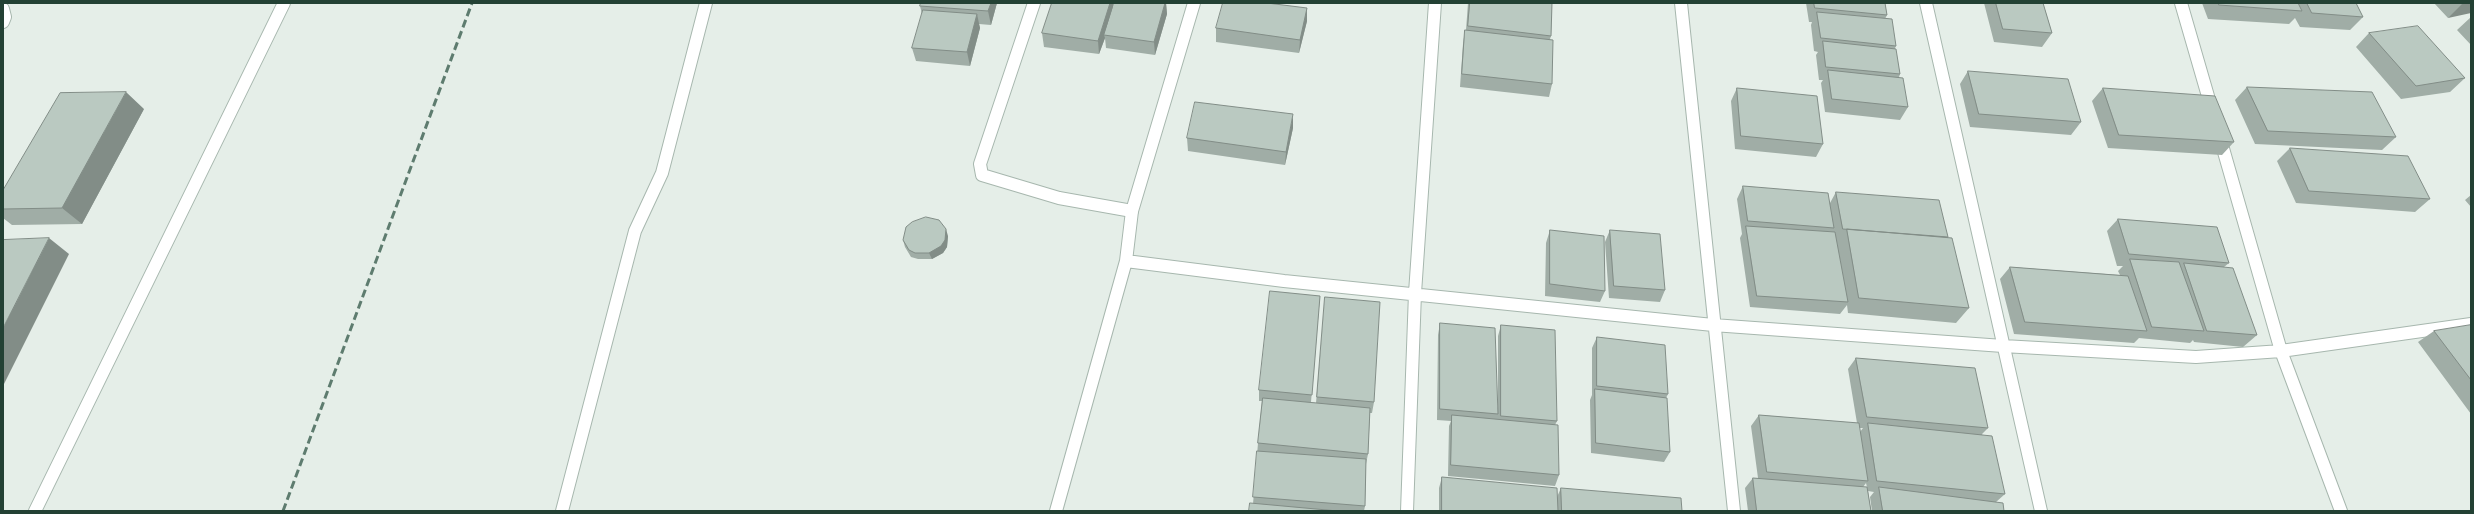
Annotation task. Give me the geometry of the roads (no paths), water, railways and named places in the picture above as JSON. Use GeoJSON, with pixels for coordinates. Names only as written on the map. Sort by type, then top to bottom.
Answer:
{"type":"FeatureCollection","features":[{"type":"Feature","properties":{"kind":"street"},"geometry":{"type":"LineString","coordinates":[[35,511],[284,3]]}},
{"type":"Feature","properties":{"kind":"street"},"geometry":{"type":"LineString","coordinates":[[562,511],[635,231],[662,173],[706,3]]}},
{"type":"Feature","properties":{"kind":"street"},"geometry":{"type":"LineString","coordinates":[[1034,3],[980,164],[982,174],[987,178],[1059,198],[1132,211]]}},
{"type":"Feature","properties":{"kind":"street"},"geometry":{"type":"LineString","coordinates":[[1056,511],[1126,261],[1132,211],[1194,3]]}},
{"type":"Feature","properties":{"kind":"street"},"geometry":{"type":"LineString","coordinates":[[1407,511],[1414,294],[1435,3]]}},
{"type":"Feature","properties":{"kind":"street"},"geometry":{"type":"LineString","coordinates":[[1681,3],[1713,326],[1734,511]]}},
{"type":"Feature","properties":{"kind":"street"},"geometry":{"type":"LineString","coordinates":[[1926,3],[2041,511]]}},
{"type":"Feature","properties":{"kind":"street"},"geometry":{"type":"LineString","coordinates":[[2181,3],[2281,351],[2341,511]]}},
{"type":"Feature","properties":{"kind":"street"},"geometry":{"type":"LineString","coordinates":[[3,9],[5,17],[3,22]]}},
{"type":"Feature","properties":{"kind":"street"},"geometry":{"type":"LineString","coordinates":[[1126,261],[1284,281],[1713,326],[2003,346],[2196,357],[2281,351],[2471,324]]}},
{"type":"Feature","properties":{"kind":"railway"},"geometry":{"type":"LineString","coordinates":[[283,511],[472,3]]}}]}
